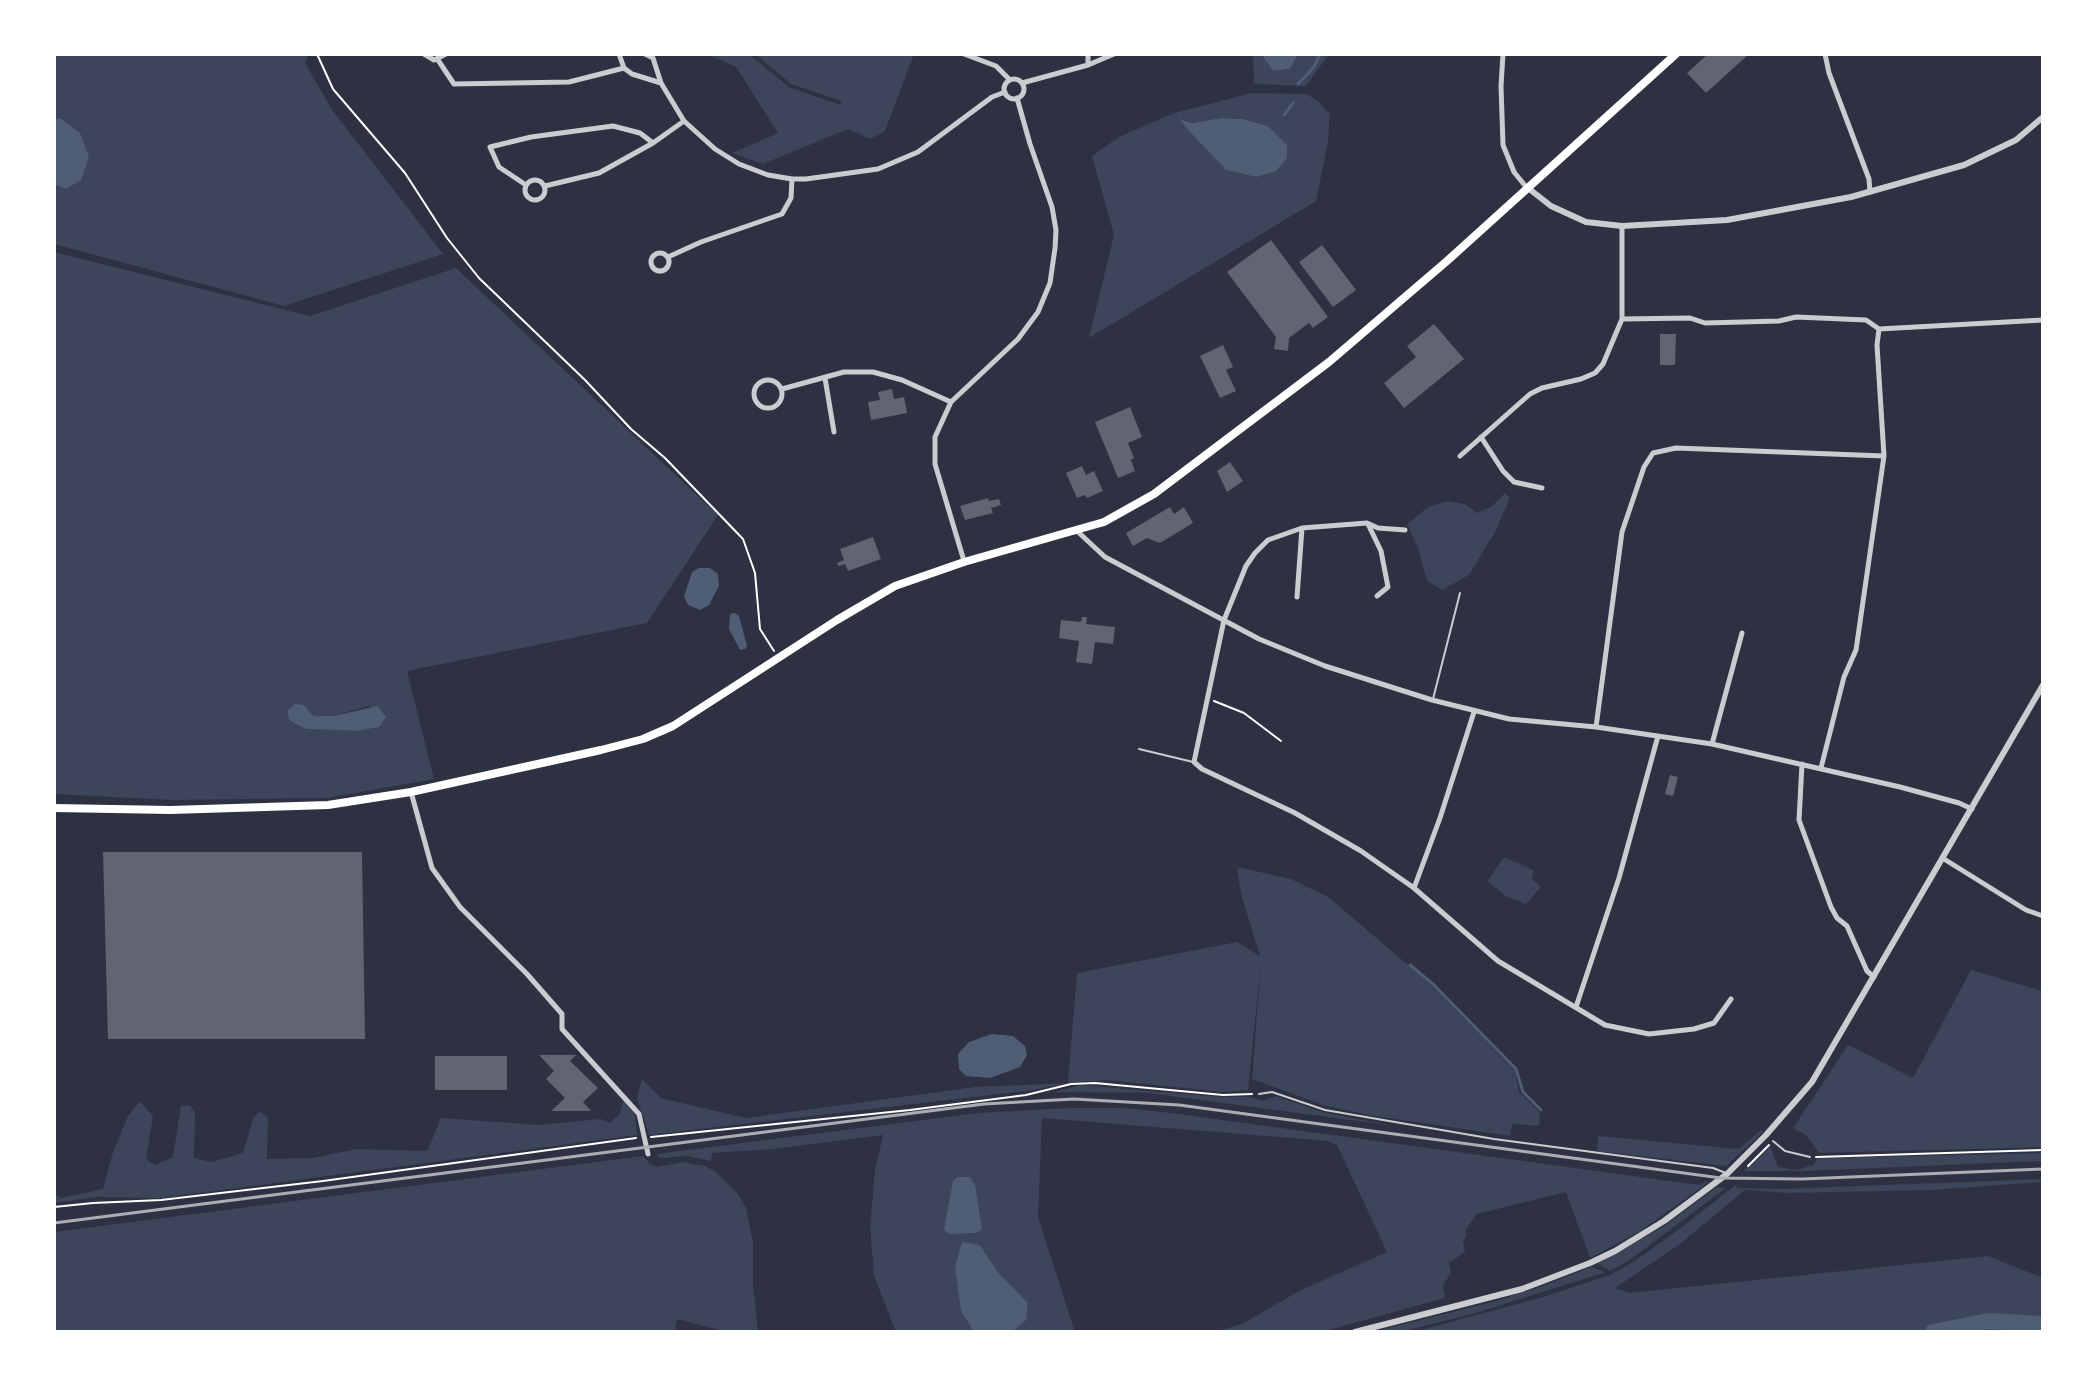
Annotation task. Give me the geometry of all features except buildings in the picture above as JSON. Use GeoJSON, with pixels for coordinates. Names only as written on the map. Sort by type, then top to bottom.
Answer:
{"type":"FeatureCollection","features":[{"type":"Feature","properties":{"kind":"main road"},"geometry":{"type":"LineString","coordinates":[[54,808],[171,810],[328,805],[411,792],[601,750],[643,739],[673,726],[857,607],[895,586],[964,562],[1104,522],[1154,494],[1329,362],[1676,54]]}},
{"type":"Feature","properties":{"kind":"street"},"geometry":{"type":"LineString","coordinates":[[424,54],[429,59],[438,60],[446,54]]}},
{"type":"Feature","properties":{"kind":"street"},"geometry":{"type":"LineString","coordinates":[[619,54],[624,68],[642,78],[661,83]]}},
{"type":"Feature","properties":{"kind":"street"},"geometry":{"type":"LineString","coordinates":[[645,54],[653,58],[661,83],[684,121],[715,149],[739,164],[768,175],[792,179],[878,169],[918,152],[992,97],[1005,92]]}},
{"type":"Feature","properties":{"kind":"street"},"geometry":{"type":"LineString","coordinates":[[964,54],[996,66],[1010,80]]}},
{"type":"Feature","properties":{"kind":"street"},"geometry":{"type":"LineString","coordinates":[[1088,54],[1088,65]]}},
{"type":"Feature","properties":{"kind":"street"},"geometry":{"type":"LineString","coordinates":[[1022,83],[1088,65],[1114,54]]}},
{"type":"Feature","properties":{"kind":"street"},"geometry":{"type":"LineString","coordinates":[[1503,54],[1503,145],[1514,172],[1551,206],[1586,222],[1622,226],[1727,220],[1777,213],[1870,192],[1964,165],[2016,140],[2043,117]]}},
{"type":"Feature","properties":{"kind":"street"},"geometry":{"type":"LineString","coordinates":[[1825,54],[1829,73],[1869,179],[1870,192]]}},
{"type":"Feature","properties":{"kind":"street"},"geometry":{"type":"LineString","coordinates":[[438,60],[454,84],[569,82],[624,68]]}},
{"type":"Feature","properties":{"kind":"street"},"geometry":{"type":"LineString","coordinates":[[1016,79],[1022,83],[1024,92],[1017,98],[1009,97],[1005,92],[1005,85],[1010,80],[1016,79]]}},
{"type":"Feature","properties":{"kind":"street"},"geometry":{"type":"LineString","coordinates":[[964,562],[935,464],[935,437],[951,402],[1018,339],[1038,312],[1050,283],[1056,230],[1052,207],[1017,98]]}},
{"type":"Feature","properties":{"kind":"street"},"geometry":{"type":"LineString","coordinates":[[545,186],[599,173],[653,143],[684,121]]}},
{"type":"Feature","properties":{"kind":"street"},"geometry":{"type":"LineString","coordinates":[[526,185],[499,167],[490,147],[531,137],[613,126],[640,133],[653,143]]}},
{"type":"Feature","properties":{"kind":"street"},"geometry":{"type":"LineString","coordinates":[[668,257],[782,214],[791,198],[792,179]]}},
{"type":"Feature","properties":{"kind":"street"},"geometry":{"type":"LineString","coordinates":[[537,180],[545,186],[543,197],[534,201],[525,194],[526,185],[531,181],[537,180]]}},
{"type":"Feature","properties":{"kind":"street"},"geometry":{"type":"LineString","coordinates":[[1460,456],[1530,394],[1595,373],[1603,364],[1622,319],[1622,226]]}},
{"type":"Feature","properties":{"kind":"street"},"geometry":{"type":"LineString","coordinates":[[1622,319],[1690,318],[1705,323],[1779,321],[1796,317],[1866,320],[1879,329],[2043,320]]}},
{"type":"Feature","properties":{"kind":"street"},"geometry":{"type":"LineString","coordinates":[[1821,768],[1844,677],[1856,650],[1884,456],[1877,345],[1879,329]]}},
{"type":"Feature","properties":{"kind":"street"},"geometry":{"type":"LineString","coordinates":[[782,389],[844,372],[873,372],[902,380],[951,402]]}},
{"type":"Feature","properties":{"kind":"street"},"geometry":{"type":"LineString","coordinates":[[825,378],[834,432]]}},
{"type":"Feature","properties":{"kind":"street"},"geometry":{"type":"LineString","coordinates":[[767,380],[776,382],[782,389],[782,398],[773,408],[764,408],[754,398],[755,388],[767,380]]}},
{"type":"Feature","properties":{"kind":"street"},"geometry":{"type":"LineString","coordinates":[[1481,437],[1514,482],[1542,488]]}},
{"type":"Feature","properties":{"kind":"street"},"geometry":{"type":"LineString","coordinates":[[1596,727],[1622,532],[1644,467],[1653,453],[1676,448],[1884,456]]}},
{"type":"Feature","properties":{"kind":"street"},"geometry":{"type":"LineString","coordinates":[[1367,523],[1381,551],[1388,587],[1377,596]]}},
{"type":"Feature","properties":{"kind":"street"},"geometry":{"type":"LineString","coordinates":[[1405,530],[1378,528],[1367,523],[1302,528],[1268,540],[1255,553],[1246,566],[1224,620],[1194,762],[1202,769],[1325,829],[1414,888],[1498,961],[1605,1025],[1649,1034],[1671,1033],[1714,1023],[1731,999]]}},
{"type":"Feature","properties":{"kind":"street"},"geometry":{"type":"LineString","coordinates":[[1297,597],[1302,528]]}},
{"type":"Feature","properties":{"kind":"street"},"geometry":{"type":"LineString","coordinates":[[1077,531],[1105,557],[1259,639],[1325,666],[1432,700],[1509,719],[1596,727],[1712,744],[1915,791],[1972,809]]}},
{"type":"Feature","properties":{"kind":"street"},"geometry":{"type":"LineString","coordinates":[[1712,744],[1742,633]]}},
{"type":"Feature","properties":{"kind":"street"},"geometry":{"type":"LineString","coordinates":[[1355,1332],[1522,1289],[1590,1263],[1664,1221],[1727,1174],[1803,1095],[1843,1032],[2043,686]]}},
{"type":"Feature","properties":{"kind":"street"},"geometry":{"type":"LineString","coordinates":[[1414,888],[1474,712]]}},
{"type":"Feature","properties":{"kind":"street"},"geometry":{"type":"LineString","coordinates":[[1576,1007],[1619,878],[1658,736]]}},
{"type":"Feature","properties":{"kind":"street"},"geometry":{"type":"LineString","coordinates":[[1802,764],[1799,820],[1831,907],[1837,918],[1847,926],[1867,971],[1874,977]]}},
{"type":"Feature","properties":{"kind":"street"},"geometry":{"type":"LineString","coordinates":[[411,792],[432,868],[460,907],[562,1014],[562,1029],[639,1114],[648,1154]]}},
{"type":"Feature","properties":{"kind":"street"},"geometry":{"type":"LineString","coordinates":[[1944,859],[2026,910],[2043,916]]}},
{"type":"Feature","properties":{"kind":"lane"},"geometry":{"type":"LineString","coordinates":[[1432,700],[1460,593]]}},
{"type":"Feature","properties":{"kind":"lane"},"geometry":{"type":"LineString","coordinates":[[1139,749],[1187,763],[1194,762]]}},
{"type":"Feature","properties":{"kind":"lane"},"geometry":{"type":"LineString","coordinates":[[1259,1094],[1272,1092],[1325,1110],[1448,1132],[1713,1168],[1727,1174]]}},
{"type":"Feature","properties":{"kind":"lane"},"geometry":{"type":"LineString","coordinates":[[1773,1141],[1785,1151],[1810,1157]]}},
{"type":"Feature","properties":{"kind":"path"},"geometry":{"type":"LineString","coordinates":[[317,54],[333,89],[405,173],[447,238],[479,278],[631,429],[665,458],[743,539],[755,573],[760,629],[778,660]]}},
{"type":"Feature","properties":{"kind":"path"},"geometry":{"type":"LineString","coordinates":[[1208,699],[1228,704],[1244,713],[1281,741]]}},
{"type":"Feature","properties":{"kind":"path"},"geometry":{"type":"LineString","coordinates":[[54,1207],[161,1200],[323,1181],[644,1137],[1026,1095],[1071,1084],[1095,1083],[1223,1095],[1259,1094]]}},
{"type":"Feature","properties":{"kind":"path"},"geometry":{"type":"LineString","coordinates":[[1739,1173],[1773,1141]]}},
{"type":"Feature","properties":{"kind":"path"},"geometry":{"type":"LineString","coordinates":[[1819,1157],[2043,1150]]}},
{"type":"Feature","properties":{"kind":"shaded area"},"geometry":{"type":"Polygon","coordinates":[[[54,54],[309,54],[305,63],[333,111],[443,254],[284,306],[54,244],[54,54]]]}},
{"type":"Feature","properties":{"kind":"shaded area"},"geometry":{"type":"Polygon","coordinates":[[[707,54],[749,54],[789,87],[840,105],[842,101],[791,84],[755,54],[914,54],[885,131],[870,139],[848,129],[763,164],[732,153],[778,133],[736,67],[707,54]]]}},
{"type":"Feature","properties":{"kind":"shaded area"},"geometry":{"type":"Polygon","coordinates":[[[1253,54],[1261,54],[1273,71],[1290,69],[1298,54],[1329,54],[1306,86],[1254,84],[1253,54]]]}},
{"type":"Feature","properties":{"kind":"shaded area"},"geometry":{"type":"Polygon","coordinates":[[[1261,54],[1298,54],[1290,69],[1273,71],[1261,54]]]}},
{"type":"Feature","properties":{"kind":"shaded area"},"geometry":{"type":"Polygon","coordinates":[[[1252,93],[1306,94],[1317,100],[1330,114],[1328,142],[1316,201],[1089,338],[1114,235],[1092,156],[1119,137],[1174,113],[1252,93]],[[1221,118],[1192,123],[1182,119],[1186,128],[1226,170],[1256,177],[1268,126],[1243,119],[1221,118]]]}},
{"type":"Feature","properties":{"kind":"shaded area"},"geometry":{"type":"Polygon","coordinates":[[[60,118],[80,133],[89,157],[81,180],[66,189],[54,184],[54,120],[60,118]]]}},
{"type":"Feature","properties":{"kind":"shaded area"},"geometry":{"type":"Polygon","coordinates":[[[1221,118],[1243,119],[1268,126],[1287,145],[1287,158],[1276,171],[1256,177],[1226,170],[1180,119],[1192,123],[1221,118]]]}},
{"type":"Feature","properties":{"kind":"shaded area"},"geometry":{"type":"Polygon","coordinates":[[[54,252],[310,316],[456,268],[718,515],[647,623],[407,671],[434,779],[327,798],[171,800],[54,794],[54,252]],[[304,705],[290,721],[306,729],[358,731],[379,727],[369,706],[333,716],[312,715],[304,705]]]}},
{"type":"Feature","properties":{"kind":"shaded area"},"geometry":{"type":"Polygon","coordinates":[[[1505,493],[1510,498],[1495,532],[1469,575],[1442,590],[1427,581],[1407,524],[1428,507],[1447,501],[1465,504],[1477,513],[1491,507],[1505,493]]]}},
{"type":"Feature","properties":{"kind":"shaded area"},"geometry":{"type":"Polygon","coordinates":[[[710,568],[718,574],[719,586],[709,605],[700,610],[688,605],[684,597],[692,572],[710,568]]]}},
{"type":"Feature","properties":{"kind":"shaded area"},"geometry":{"type":"Polygon","coordinates":[[[730,614],[739,616],[747,646],[745,649],[740,650],[729,629],[730,614]]]}},
{"type":"Feature","properties":{"kind":"shaded area"},"geometry":{"type":"Polygon","coordinates":[[[295,704],[304,705],[312,715],[318,716],[333,716],[378,706],[386,717],[379,727],[358,731],[306,729],[290,721],[287,711],[295,704]]]}},
{"type":"Feature","properties":{"kind":"shaded area"},"geometry":{"type":"Polygon","coordinates":[[[1504,857],[1534,870],[1532,879],[1541,887],[1526,904],[1507,897],[1487,881],[1504,857]]]}},
{"type":"Feature","properties":{"kind":"shaded area"},"geometry":{"type":"Polygon","coordinates":[[[1237,867],[1291,879],[1328,897],[1434,987],[1515,1071],[1519,1092],[1540,1113],[1539,1126],[1512,1124],[1510,1136],[1368,1115],[1323,1105],[1252,1079],[1261,961],[1248,1090],[1223,1092],[1107,1080],[1068,1083],[1077,973],[1237,942],[1260,956],[1241,894],[1237,867]]]}},
{"type":"Feature","properties":{"kind":"shaded area"},"geometry":{"type":"Polygon","coordinates":[[[1971,970],[2043,991],[2043,1147],[1819,1153],[1806,1135],[1793,1128],[1848,1045],[1913,1078],[1971,970]]]}},
{"type":"Feature","properties":{"kind":"shaded area"},"geometry":{"type":"Polygon","coordinates":[[[992,1034],[1013,1036],[1025,1046],[1027,1055],[1020,1067],[990,1078],[966,1076],[959,1069],[958,1054],[969,1042],[992,1034]]]}},
{"type":"Feature","properties":{"kind":"shaded area"},"geometry":{"type":"Polygon","coordinates":[[[642,1079],[661,1098],[746,1118],[975,1087],[1068,1083],[1034,1090],[649,1135],[637,1098],[642,1079]]]}},
{"type":"Feature","properties":{"kind":"shaded area"},"geometry":{"type":"Polygon","coordinates":[[[1081,1085],[1250,1097],[1263,1101],[1275,1096],[1326,1113],[1395,1126],[1148,1093],[1054,1092],[1081,1085]]]}},
{"type":"Feature","properties":{"kind":"shaded area"},"geometry":{"type":"Polygon","coordinates":[[[623,1100],[635,1115],[637,1135],[162,1198],[97,1197],[54,1203],[54,1194],[61,1198],[103,1189],[113,1152],[128,1116],[140,1101],[153,1116],[146,1159],[155,1165],[173,1157],[181,1106],[190,1105],[195,1113],[194,1158],[212,1162],[243,1153],[254,1116],[260,1112],[268,1117],[267,1159],[312,1158],[357,1149],[427,1151],[441,1118],[539,1125],[601,1119],[609,1123],[620,1114],[623,1100]]]}},
{"type":"Feature","properties":{"kind":"shaded area"},"geometry":{"type":"Polygon","coordinates":[[[1124,1108],[1171,1113],[1685,1183],[1701,1185],[1709,1182],[1639,1232],[1590,1258],[1566,1192],[1477,1214],[1466,1229],[1463,1241],[1465,1252],[1449,1263],[1451,1272],[1443,1286],[1445,1298],[1321,1332],[1214,1332],[1242,1324],[1299,1291],[1387,1252],[1337,1145],[1328,1141],[1042,1118],[1038,1217],[1075,1332],[1000,1332],[1013,1331],[1028,1303],[997,1271],[980,1245],[961,1311],[974,1332],[896,1332],[874,1276],[870,1227],[875,1170],[883,1135],[774,1149],[712,1153],[711,1161],[687,1156],[665,1158],[656,1154],[978,1113],[1124,1108]]]}},
{"type":"Feature","properties":{"kind":"shaded area"},"geometry":{"type":"Polygon","coordinates":[[[1761,1130],[1763,1132],[1726,1166],[1597,1151],[1598,1136],[1739,1149],[1761,1130]]]}},
{"type":"Feature","properties":{"kind":"shaded area"},"geometry":{"type":"Polygon","coordinates":[[[1770,1145],[1778,1167],[1797,1170],[1823,1158],[2043,1153],[2043,1161],[1805,1171],[1743,1171],[1770,1145]]]}},
{"type":"Feature","properties":{"kind":"shaded area"},"geometry":{"type":"Polygon","coordinates":[[[643,1156],[657,1167],[683,1162],[705,1166],[716,1172],[737,1193],[746,1208],[753,1243],[758,1332],[727,1332],[677,1319],[675,1332],[54,1332],[54,1232],[643,1156]]]}},
{"type":"Feature","properties":{"kind":"shaded area"},"geometry":{"type":"Polygon","coordinates":[[[957,1177],[970,1177],[975,1185],[982,1229],[976,1233],[950,1234],[944,1230],[953,1181],[957,1177]]]}},
{"type":"Feature","properties":{"kind":"shaded area"},"geometry":{"type":"Polygon","coordinates":[[[2043,1179],[2043,1182],[1933,1190],[1788,1193],[1745,1190],[1680,1244],[1615,1288],[1629,1293],[1988,1256],[2043,1278],[2043,1332],[1413,1332],[1540,1298],[1610,1275],[1678,1230],[1737,1184],[1736,1188],[1778,1189],[2043,1179]]]}},
{"type":"Feature","properties":{"kind":"shaded area"},"geometry":{"type":"Polygon","coordinates":[[[1717,1187],[1726,1188],[1631,1259],[1610,1271],[1597,1263],[1664,1226],[1717,1187]]]}},
{"type":"Feature","properties":{"kind":"shaded area"},"geometry":{"type":"Polygon","coordinates":[[[962,1242],[980,1245],[997,1271],[1028,1303],[1026,1320],[1013,1331],[974,1332],[961,1311],[955,1267],[962,1242]]]}},
{"type":"Feature","properties":{"kind":"shaded area"},"geometry":{"type":"Polygon","coordinates":[[[1591,1267],[1606,1272],[1476,1313],[1400,1332],[1372,1332],[1496,1301],[1591,1267]]]}},
{"type":"Feature","properties":{"kind":"waterway"},"geometry":{"type":"LineString","coordinates":[[1298,84],[1314,67],[1320,54]]}},
{"type":"Feature","properties":{"kind":"waterway"},"geometry":{"type":"LineString","coordinates":[[1284,115],[1293,103]]}},
{"type":"Feature","properties":{"kind":"waterway"},"geometry":{"type":"LineString","coordinates":[[1410,965],[1433,984],[1516,1069],[1523,1092],[1541,1110]]}},
{"type":"Feature","properties":{"kind":"waterway"},"geometry":{"type":"LineString","coordinates":[[1933,1332],[1988,1321],[2043,1324]]}},
{"type":"Feature","properties":{"kind":"railway"},"geometry":{"type":"LineString","coordinates":[[54,1223],[984,1104],[1074,1099],[1179,1105],[1721,1178],[1802,1179],[2043,1169]]}}]}
